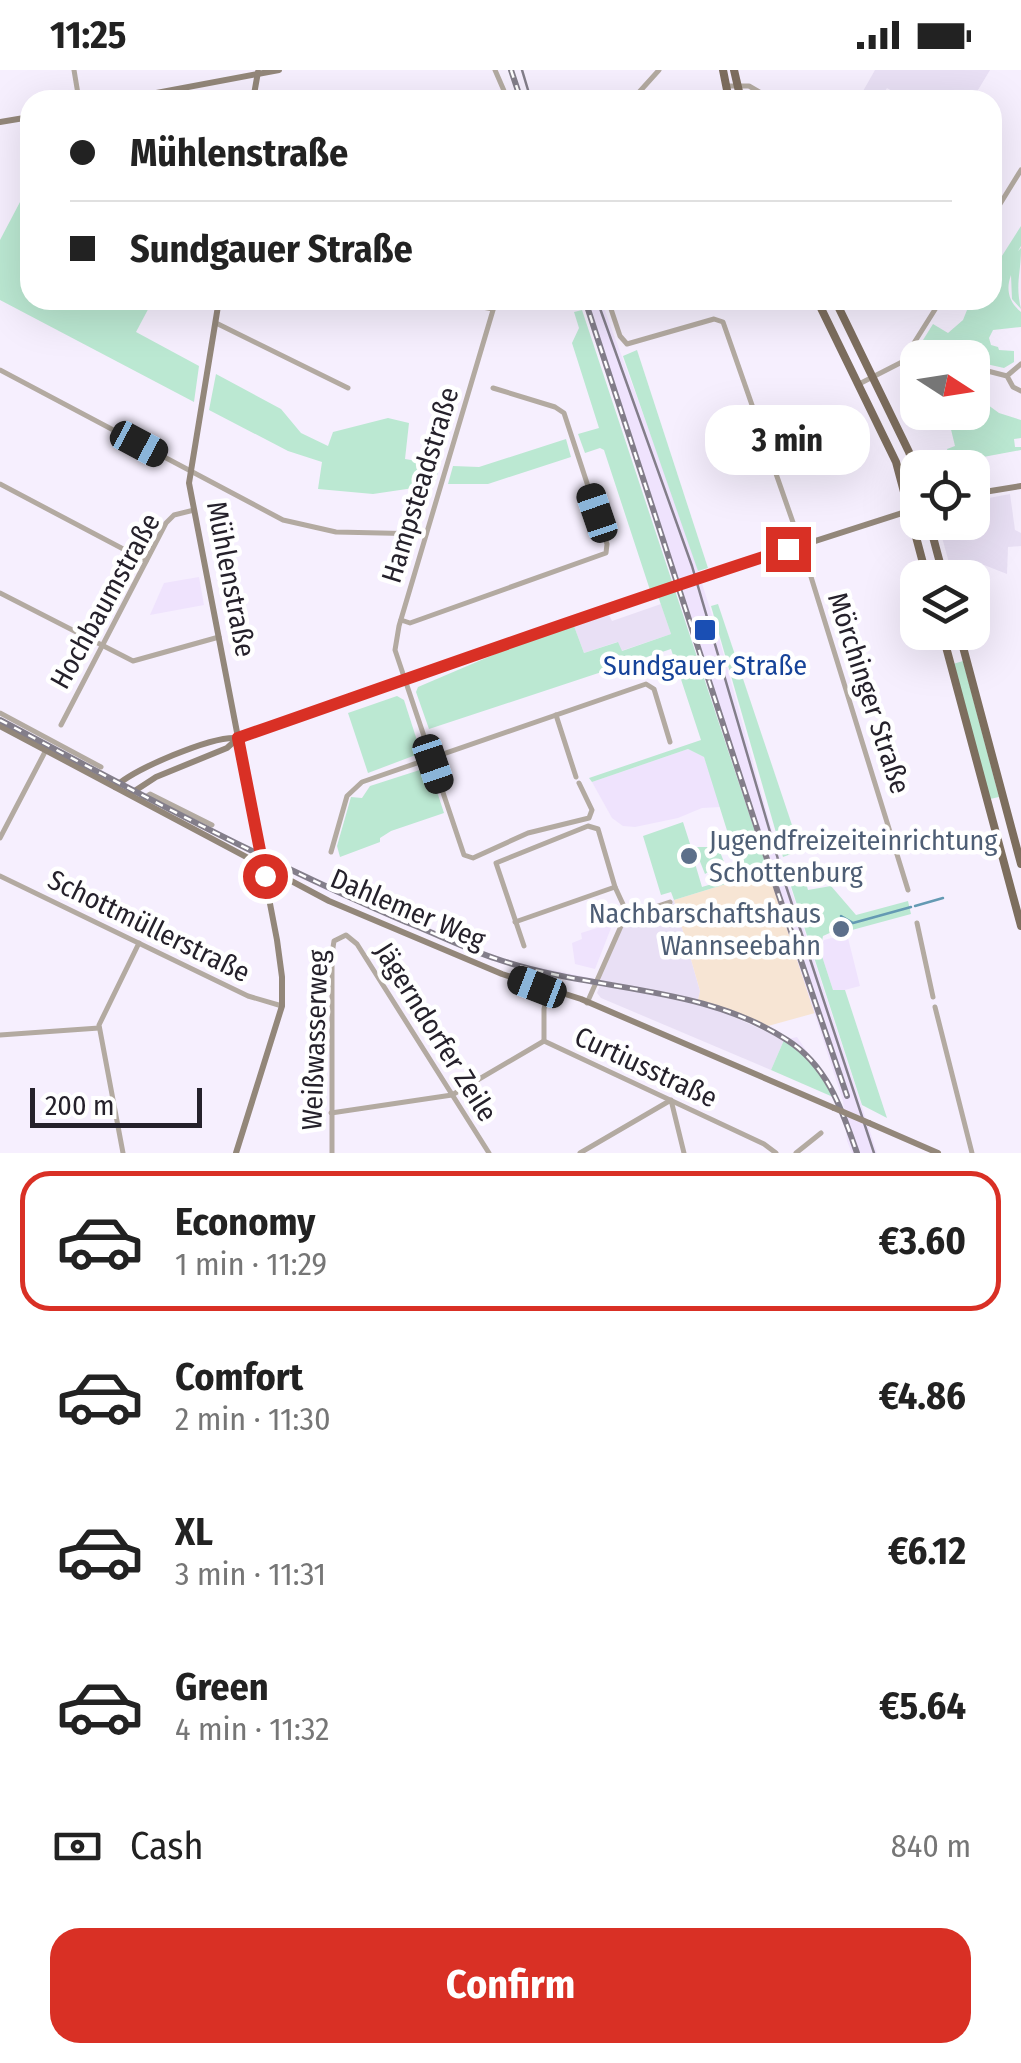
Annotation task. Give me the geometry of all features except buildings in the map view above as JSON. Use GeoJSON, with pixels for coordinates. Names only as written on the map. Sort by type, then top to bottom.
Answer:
{"type":"FeatureCollection","features":[{"type":"Feature","properties":{"kind":"main road"},"geometry":{"type":"LineString","coordinates":[[723,70],[727,90]]}},
{"type":"Feature","properties":{"kind":"main road"},"geometry":{"type":"LineString","coordinates":[[734,70],[738,90]]}},
{"type":"Feature","properties":{"kind":"main road"},"geometry":{"type":"LineString","coordinates":[[823,310],[900,473]]}},
{"type":"Feature","properties":{"kind":"main road"},"geometry":{"type":"LineString","coordinates":[[840,310],[908,450]]}},
{"type":"Feature","properties":{"kind":"main road"},"geometry":{"type":"LineString","coordinates":[[947,650],[1021,926]]}},
{"type":"Feature","properties":{"kind":"main road"},"geometry":{"type":"LineString","coordinates":[[964,650],[1021,864]]}},
{"type":"Feature","properties":{"kind":"street"},"geometry":{"type":"LineString","coordinates":[[168,90],[280,70]]}},
{"type":"Feature","properties":{"kind":"street"},"geometry":{"type":"LineString","coordinates":[[641,90],[659,70]]}},
{"type":"Feature","properties":{"kind":"street"},"geometry":{"type":"LineString","coordinates":[[726,86],[736,84],[756,90]]}},
{"type":"Feature","properties":{"kind":"street"},"geometry":{"type":"LineString","coordinates":[[1002,201],[1021,170]]}},
{"type":"Feature","properties":{"kind":"street","name":"Mühlenstraße"},"geometry":{"type":"LineString","coordinates":[[218,310],[190,471],[194,510],[280,958],[282,1006]]}},
{"type":"Feature","properties":{"kind":"street","name":"Hampsteadstraße"},"geometry":{"type":"LineString","coordinates":[[493,310],[394,642],[464,855],[473,858],[528,834],[589,818],[592,810],[577,780],[556,716]]}},
{"type":"Feature","properties":{"kind":"street","name":"Mörchinger Straße"},"geometry":{"type":"LineString","coordinates":[[611,310],[620,336],[627,344],[722,320],[802,545],[908,890]]}},
{"type":"Feature","properties":{"kind":"street"},"geometry":{"type":"LineString","coordinates":[[917,340],[935,310]]}},
{"type":"Feature","properties":{"kind":"street"},"geometry":{"type":"LineString","coordinates":[[216,323],[348,388]]}},
{"type":"Feature","properties":{"kind":"street"},"geometry":{"type":"LineString","coordinates":[[858,385],[900,361]]}},
{"type":"Feature","properties":{"kind":"street"},"geometry":{"type":"LineString","coordinates":[[1007,376],[1021,364]]}},
{"type":"Feature","properties":{"kind":"street"},"geometry":{"type":"LineString","coordinates":[[0,370],[294,524],[348,533],[426,534]]}},
{"type":"Feature","properties":{"kind":"street"},"geometry":{"type":"LineString","coordinates":[[990,372],[1007,376],[1021,391]]}},
{"type":"Feature","properties":{"kind":"street"},"geometry":{"type":"LineString","coordinates":[[400,620],[410,623],[606,554],[607,544],[564,414],[555,407],[493,388]]}},
{"type":"Feature","properties":{"kind":"street"},"geometry":{"type":"LineString","coordinates":[[0,484],[146,561]]}},
{"type":"Feature","properties":{"kind":"street"},"geometry":{"type":"LineString","coordinates":[[990,491],[1021,486]]}},
{"type":"Feature","properties":{"kind":"street","name":"Hochbaumstraße"},"geometry":{"type":"LineString","coordinates":[[60,725],[170,518],[194,510]]}},
{"type":"Feature","properties":{"kind":"street"},"geometry":{"type":"LineString","coordinates":[[114,786],[226,738],[238,738],[405,682],[506,642],[900,513]]}},
{"type":"Feature","properties":{"kind":"street"},"geometry":{"type":"LineString","coordinates":[[0,592],[137,662],[219,638]]}},
{"type":"Feature","properties":{"kind":"street"},"geometry":{"type":"LineString","coordinates":[[331,852],[347,796],[362,782],[646,684],[654,689],[670,742]]}},
{"type":"Feature","properties":{"kind":"street"},"geometry":{"type":"LineString","coordinates":[[0,713],[101,766]]}},
{"type":"Feature","properties":{"kind":"street","name":"Dahlemer Weg"},"geometry":{"type":"LineString","coordinates":[[0,726],[370,920],[587,1003],[938,1153]]}},
{"type":"Feature","properties":{"kind":"street"},"geometry":{"type":"LineString","coordinates":[[28,741],[34,731]]}},
{"type":"Feature","properties":{"kind":"street"},"geometry":{"type":"LineString","coordinates":[[129,794],[156,777],[227,748],[238,738]]}},
{"type":"Feature","properties":{"kind":"street"},"geometry":{"type":"LineString","coordinates":[[0,838],[46,750]]}},
{"type":"Feature","properties":{"kind":"street"},"geometry":{"type":"LineString","coordinates":[[70,763],[76,753]]}},
{"type":"Feature","properties":{"kind":"street","name":"Dahlemer Weg"},"geometry":{"type":"LineString","coordinates":[[141,800],[150,794],[212,824]]}},
{"type":"Feature","properties":{"kind":"street"},"geometry":{"type":"LineString","coordinates":[[988,804],[1004,800]]}},
{"type":"Feature","properties":{"kind":"street"},"geometry":{"type":"LineString","coordinates":[[524,946],[496,863],[588,826],[598,829],[615,887],[628,915]]}},
{"type":"Feature","properties":{"kind":"street","name":"Schottmüllerstraße"},"geometry":{"type":"LineString","coordinates":[[0,876],[248,996],[282,1006]]}},
{"type":"Feature","properties":{"kind":"street"},"geometry":{"type":"LineString","coordinates":[[515,922],[615,887]]}},
{"type":"Feature","properties":{"kind":"street"},"geometry":{"type":"LineString","coordinates":[[587,1003],[618,929],[628,915],[670,902]]}},
{"type":"Feature","properties":{"kind":"street"},"geometry":{"type":"LineString","coordinates":[[917,922],[932,997]]}},
{"type":"Feature","properties":{"kind":"street","name":"Jägerndorfer Zeile"},"geometry":{"type":"LineString","coordinates":[[346,934],[360,947],[488,1153]]}},
{"type":"Feature","properties":{"kind":"street","name":"Weißwasserweg"},"geometry":{"type":"LineString","coordinates":[[332,1153],[332,950],[334,942],[346,934]]}},
{"type":"Feature","properties":{"kind":"street"},"geometry":{"type":"LineString","coordinates":[[123,1153],[99,1028],[139,943]]}},
{"type":"Feature","properties":{"kind":"street","name":"Curtiusstraße"},"geometry":{"type":"LineString","coordinates":[[548,991],[544,1042],[776,1153]]}},
{"type":"Feature","properties":{"kind":"street"},"geometry":{"type":"LineString","coordinates":[[236,1153],[282,1006]]}},
{"type":"Feature","properties":{"kind":"street"},"geometry":{"type":"LineString","coordinates":[[935,1007],[972,1153]]}},
{"type":"Feature","properties":{"kind":"street"},"geometry":{"type":"LineString","coordinates":[[0,1035],[99,1028]]}},
{"type":"Feature","properties":{"kind":"street"},"geometry":{"type":"LineString","coordinates":[[332,1113],[452,1095],[544,1042]]}},
{"type":"Feature","properties":{"kind":"street"},"geometry":{"type":"LineString","coordinates":[[580,1153],[671,1100],[684,1153]]}},
{"type":"Feature","properties":{"kind":"street"},"geometry":{"type":"LineString","coordinates":[[796,1153],[821,1133]]}},
{"type":"Feature","properties":{"kind":"shaded area"},"geometry":{"type":"Polygon","coordinates":[[[875,70],[990,70],[978,90],[864,90],[875,70]]]}},
{"type":"Feature","properties":{"kind":"shaded area"},"geometry":{"type":"Polygon","coordinates":[[[585,310],[605,310],[681,517],[772,831],[877,1153],[852,1153],[843,1101],[585,310]]]}},
{"type":"Feature","properties":{"kind":"shaded area"},"geometry":{"type":"Polygon","coordinates":[[[1010,494],[1015,530],[1021,533],[1021,546],[1008,547],[1007,574],[990,567],[990,560],[948,560],[943,540],[990,540],[990,498],[1010,494]]]}},
{"type":"Feature","properties":{"kind":"shaded area"},"geometry":{"type":"Polygon","coordinates":[[[199,577],[204,605],[150,615],[164,583],[199,577]]]}},
{"type":"Feature","properties":{"kind":"shaded area"},"geometry":{"type":"Polygon","coordinates":[[[661,604],[671,634],[621,651],[617,642],[584,653],[574,626],[609,615],[612,621],[661,604]]]}},
{"type":"Feature","properties":{"kind":"shaded area"},"geometry":{"type":"Polygon","coordinates":[[[688,749],[704,757],[721,807],[702,808],[678,818],[635,827],[623,826],[612,818],[592,782],[688,749]]]}},
{"type":"Feature","properties":{"kind":"shaded area"},"geometry":{"type":"Polygon","coordinates":[[[768,871],[815,1013],[768,1026],[698,1000],[700,991],[674,900],[768,871]]]}},
{"type":"Feature","properties":{"kind":"shaded area"},"geometry":{"type":"Polygon","coordinates":[[[321,883],[502,960],[698,1000],[745,1016],[788,1039],[797,1037],[840,1100],[833,1097],[827,1082],[798,1049],[778,1035],[737,1017],[704,1006],[501,962],[318,887],[321,883]]]}},
{"type":"Feature","properties":{"kind":"shaded area"},"geometry":{"type":"Polygon","coordinates":[[[674,900],[700,991],[698,1000],[597,980],[625,917],[674,900]]]}},
{"type":"Feature","properties":{"kind":"shaded area"},"geometry":{"type":"Polygon","coordinates":[[[613,923],[595,969],[575,964],[572,943],[582,939],[581,933],[613,923]]]}},
{"type":"Feature","properties":{"kind":"shaded area"},"geometry":{"type":"Polygon","coordinates":[[[843,935],[848,938],[860,986],[837,992],[820,950],[824,940],[843,935]]]}},
{"type":"Feature","properties":{"kind":"shaded area"},"geometry":{"type":"Polygon","coordinates":[[[601,983],[719,1010],[784,1040],[771,1070],[601,998],[597,993],[601,983]]]}},
{"type":"Feature","properties":{"kind":"green space"},"geometry":{"type":"Polygon","coordinates":[[[20,202],[20,310],[148,310],[136,332],[199,366],[194,402],[0,300],[0,240],[20,202]]]}},
{"type":"Feature","properties":{"kind":"green space"},"geometry":{"type":"Polygon","coordinates":[[[1021,226],[1021,309],[1012,299],[1011,275],[1008,286],[1011,301],[1021,312],[1021,327],[993,330],[990,340],[923,340],[933,324],[948,333],[963,320],[967,310],[1002,310],[1002,256],[1021,226]]]}},
{"type":"Feature","properties":{"kind":"green space"},"geometry":{"type":"Polygon","coordinates":[[[582,310],[768,871],[674,900],[671,892],[661,895],[643,836],[683,822],[691,847],[718,847],[724,862],[705,874],[699,859],[694,860],[702,887],[740,872],[704,757],[688,749],[592,782],[589,778],[701,740],[671,649],[429,729],[416,692],[418,687],[521,643],[574,626],[584,653],[618,642],[622,651],[671,634],[659,599],[650,590],[604,450],[585,453],[578,434],[599,428],[572,343],[579,328],[574,312],[582,310]]]}},
{"type":"Feature","properties":{"kind":"green space"},"geometry":{"type":"Polygon","coordinates":[[[990,342],[999,350],[1014,351],[1014,362],[1004,368],[990,365],[990,342]]]}},
{"type":"Feature","properties":{"kind":"green space"},"geometry":{"type":"Polygon","coordinates":[[[637,350],[708,568],[698,571],[623,356],[637,350]]]}},
{"type":"Feature","properties":{"kind":"green space"},"geometry":{"type":"Polygon","coordinates":[[[216,374],[281,409],[301,433],[328,446],[333,432],[388,418],[409,423],[405,459],[440,465],[434,485],[373,494],[318,489],[322,462],[288,451],[209,410],[216,374]]]}},
{"type":"Feature","properties":{"kind":"green space"},"geometry":{"type":"Polygon","coordinates":[[[990,406],[1021,420],[1021,438],[1014,439],[1015,447],[1021,450],[990,456],[990,450],[947,450],[955,446],[951,430],[990,430],[990,406]]]}},
{"type":"Feature","properties":{"kind":"green space"},"geometry":{"type":"Polygon","coordinates":[[[566,439],[571,457],[488,484],[448,484],[453,466],[479,467],[566,439]]]}},
{"type":"Feature","properties":{"kind":"green space"},"geometry":{"type":"Polygon","coordinates":[[[718,604],[799,846],[799,851],[783,857],[711,606],[718,604]]]}},
{"type":"Feature","properties":{"kind":"green space"},"geometry":{"type":"Polygon","coordinates":[[[963,661],[999,797],[990,799],[953,664],[963,661]]]}},
{"type":"Feature","properties":{"kind":"green space"},"geometry":{"type":"Polygon","coordinates":[[[397,696],[404,700],[421,753],[368,773],[348,713],[397,696]]]}},
{"type":"Feature","properties":{"kind":"green space"},"geometry":{"type":"Polygon","coordinates":[[[429,767],[444,813],[391,831],[380,842],[340,857],[337,846],[351,797],[362,798],[370,786],[429,767]]]}},
{"type":"Feature","properties":{"kind":"green space"},"geometry":{"type":"Polygon","coordinates":[[[801,866],[808,890],[831,886],[856,915],[908,901],[911,914],[852,930],[843,918],[832,921],[834,931],[823,936],[820,950],[833,990],[845,990],[887,1118],[862,1105],[786,871],[801,866]]]}},
{"type":"Feature","properties":{"kind":"green space"},"geometry":{"type":"Polygon","coordinates":[[[784,1040],[812,1062],[833,1097],[771,1070],[784,1040]]]}},
{"type":"Feature","properties":{"kind":"waterway"},"geometry":{"type":"LineString","coordinates":[[915,906],[943,898]]}},
{"type":"Feature","properties":{"kind":"waterway"},"geometry":{"type":"LineString","coordinates":[[841,916],[853,923],[911,907]]}},
{"type":"Feature","properties":{"kind":"tram line"},"geometry":{"type":"LineString","coordinates":[[522,70],[528,90]]}},
{"type":"Feature","properties":{"kind":"tram line"},"geometry":{"type":"LineString","coordinates":[[601,310],[692,566],[785,883],[874,1153]]}},
{"type":"Feature","properties":{"kind":"railway"},"geometry":{"type":"LineString","coordinates":[[511,70],[518,90]]}},
{"type":"Feature","properties":{"kind":"railway"},"geometry":{"type":"LineString","coordinates":[[588,310],[847,1096]]}},
{"type":"Feature","properties":{"kind":"railway"},"geometry":{"type":"LineString","coordinates":[[0,720],[252,851],[474,951],[533,970],[682,998],[754,1022],[787,1040],[813,1063],[839,1105],[857,1153]]}},
{"type":"Feature","properties":{"kind":"place","name":"Sundgauer Straße"},"geometry":{"type":"Point","coordinates":[705,630]}},
{"type":"Feature","properties":{"kind":"place","name":"Jugendfreizeiteinrichtung Schottenburg"},"geometry":{"type":"Point","coordinates":[689,856]}},
{"type":"Feature","properties":{"kind":"place","name":"Nachbarschaftshaus Wannseebahn"},"geometry":{"type":"Point","coordinates":[841,929]}},
{"type":"Feature","properties":{"kind":"route"},"geometry":{"type":"LineString","coordinates":[[265,876],[238,738],[410,680],[566,621],[788,549]]}}]}
